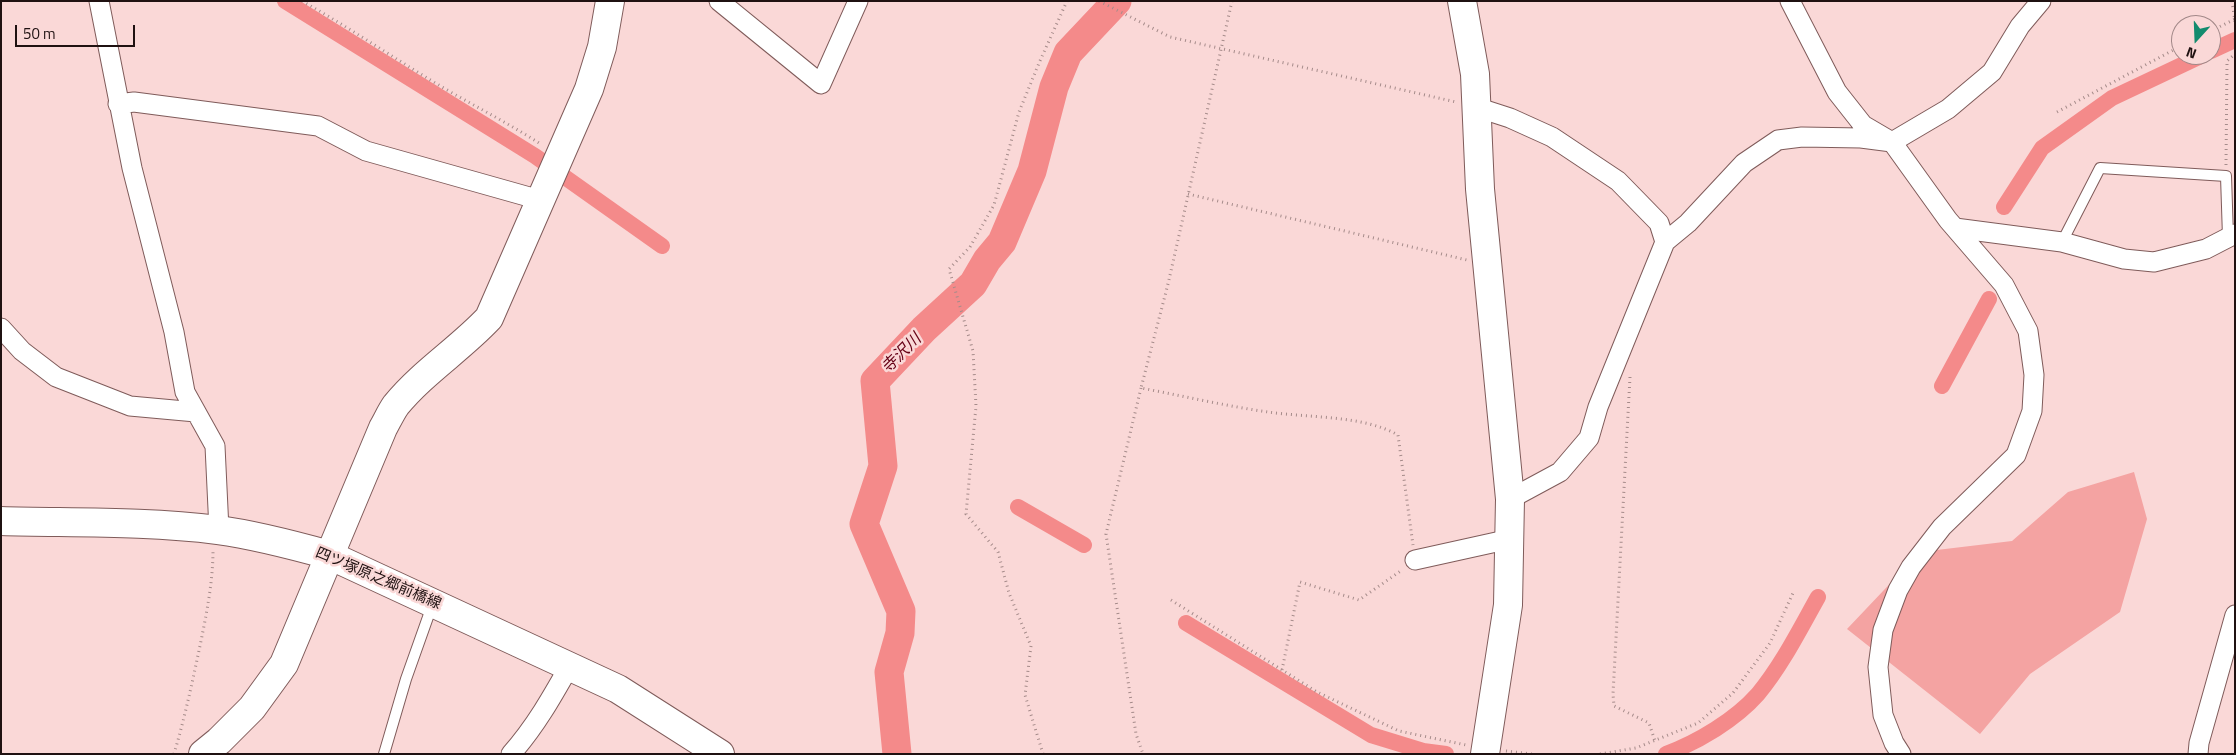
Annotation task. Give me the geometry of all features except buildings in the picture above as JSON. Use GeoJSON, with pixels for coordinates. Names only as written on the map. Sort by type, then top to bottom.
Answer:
{"type":"FeatureCollection","features":[{"type":"Feature","properties":{"kind":"street"},"geometry":{"type":"LineString","coordinates":[[99,1],[132,168],[174,332],[185,392],[215,446],[216,530]]}},
{"type":"Feature","properties":{"kind":"street"},"geometry":{"type":"LineString","coordinates":[[203,754],[252,708],[284,664],[298,635],[329,555],[383,428],[395,406],[412,388],[473,335],[488,318],[589,89],[602,47],[610,1]]}},
{"type":"Feature","properties":{"kind":"street"},"geometry":{"type":"LineString","coordinates":[[719,1],[821,84],[858,1]]}},
{"type":"Feature","properties":{"kind":"street"},"geometry":{"type":"LineString","coordinates":[[1462,1],[1475,74],[1480,189],[1510,499],[1508,605],[1485,751]]}},
{"type":"Feature","properties":{"kind":"street"},"geometry":{"type":"LineString","coordinates":[[1790,1],[1837,92],[1863,125],[1892,142],[1954,228],[2004,286],[2028,331],[2034,375],[2032,411],[2016,454],[1942,527],[1911,567],[1898,590],[1883,630],[1878,667],[1883,715],[1894,743],[1901,754]]}},
{"type":"Feature","properties":{"kind":"street"},"geometry":{"type":"LineString","coordinates":[[1510,499],[1560,472],[1589,438],[1598,407],[1665,242],[1688,223],[1744,163],[1778,140],[1802,136],[1892,142],[1948,110],[1992,72],[2020,26],[2041,1]]}},
{"type":"Feature","properties":{"kind":"street"},"geometry":{"type":"LineString","coordinates":[[118,104],[134,102],[318,126],[366,151],[551,173]]}},
{"type":"Feature","properties":{"kind":"street"},"geometry":{"type":"LineString","coordinates":[[1476,107],[1510,118],[1552,137],[1618,181],[1659,223],[1665,242]]}},
{"type":"Feature","properties":{"kind":"street"},"geometry":{"type":"LineString","coordinates":[[1954,228],[2062,242],[2124,259],[2154,262],[2206,249],[2231,236]]}},
{"type":"Feature","properties":{"kind":"street"},"geometry":{"type":"LineString","coordinates":[[1,328],[22,351],[56,377],[130,406],[196,412]]}},
{"type":"Feature","properties":{"kind":"street","name":"四ツ塚原之郷前橋線"},"geometry":{"type":"LineString","coordinates":[[1,521],[162,525],[216,530],[280,542],[329,555],[570,665],[618,689],[720,754]]}},
{"type":"Feature","properties":{"kind":"street"},"geometry":{"type":"LineString","coordinates":[[1415,560],[1510,539]]}},
{"type":"Feature","properties":{"kind":"street"},"geometry":{"type":"LineString","coordinates":[[2198,754],[2199,743],[2235,615]]}},
{"type":"Feature","properties":{"kind":"street"},"geometry":{"type":"LineString","coordinates":[[511,754],[549,703],[570,665]]}},
{"type":"Feature","properties":{"kind":"lane"},"geometry":{"type":"LineString","coordinates":[[2062,242],[2100,168],[2226,176],[2231,236]]}},
{"type":"Feature","properties":{"kind":"lane"},"geometry":{"type":"LineString","coordinates":[[384,754],[406,679],[433,602]]}},
{"type":"Feature","properties":{"kind":"path"},"geometry":{"type":"LineString","coordinates":[[302,1],[376,44],[442,87],[505,121],[551,173]]}},
{"type":"Feature","properties":{"kind":"path"},"geometry":{"type":"LineString","coordinates":[[1043,754],[1025,695],[1030,646],[1009,593],[998,552],[966,514],[976,406],[974,351],[949,269],[970,247],[994,205],[1019,112],[1038,62],[1067,1]]}},
{"type":"Feature","properties":{"kind":"path"},"geometry":{"type":"LineString","coordinates":[[1099,1],[1117,12],[1170,37],[1476,107]]}},
{"type":"Feature","properties":{"kind":"path"},"geometry":{"type":"LineString","coordinates":[[1143,754],[1136,734],[1106,534],[1188,194],[1232,1]]}},
{"type":"Feature","properties":{"kind":"path"},"geometry":{"type":"LineString","coordinates":[[2221,26],[2234,20],[2232,1]]}},
{"type":"Feature","properties":{"kind":"path"},"geometry":{"type":"LineString","coordinates":[[2057,112],[2171,51]]}},
{"type":"Feature","properties":{"kind":"path"},"geometry":{"type":"LineString","coordinates":[[2226,176],[2227,61],[2235,54]]}},
{"type":"Feature","properties":{"kind":"path"},"geometry":{"type":"LineString","coordinates":[[1188,194],[1468,260]]}},
{"type":"Feature","properties":{"kind":"path"},"geometry":{"type":"LineString","coordinates":[[1630,373],[1613,694],[1614,706],[1649,723],[1654,741]]}},
{"type":"Feature","properties":{"kind":"path"},"geometry":{"type":"LineString","coordinates":[[1141,388],[1267,412],[1368,424],[1386,428],[1398,435],[1415,560],[1359,600],[1300,582],[1282,670]]}},
{"type":"Feature","properties":{"kind":"path"},"geometry":{"type":"LineString","coordinates":[[174,754],[190,694],[208,605],[216,530]]}},
{"type":"Feature","properties":{"kind":"path"},"geometry":{"type":"LineString","coordinates":[[1600,754],[1636,748],[1698,723],[1733,693],[1770,643],[1793,593]]}},
{"type":"Feature","properties":{"kind":"path"},"geometry":{"type":"LineString","coordinates":[[1171,600],[1317,692],[1399,731],[1485,751]]}},
{"type":"Feature","properties":{"kind":"shaded area"},"geometry":{"type":"Polygon","coordinates":[[[2134,472],[2147,519],[2120,612],[2030,674],[1980,734],[1847,629],[1920,552],[2012,541],[2068,492],[2134,472]]]}},
{"type":"Feature","properties":{"kind":"waterway"},"geometry":{"type":"LineString","coordinates":[[285,1],[535,156],[662,246]]}},
{"type":"Feature","properties":{"kind":"waterway","name":"寺沢川"},"geometry":{"type":"LineString","coordinates":[[897,754],[889,672],[900,633],[901,611],[864,524],[883,466],[875,381],[924,329],[973,284],[987,260],[1002,242],[1032,171],[1054,87],[1068,53],[1117,1]]}},
{"type":"Feature","properties":{"kind":"waterway"},"geometry":{"type":"LineString","coordinates":[[2221,46],[2235,40]]}},
{"type":"Feature","properties":{"kind":"waterway"},"geometry":{"type":"LineString","coordinates":[[2004,207],[2042,148],[2112,98],[2182,65]]}},
{"type":"Feature","properties":{"kind":"waterway"},"geometry":{"type":"LineString","coordinates":[[1942,386],[1989,299]]}},
{"type":"Feature","properties":{"kind":"waterway"},"geometry":{"type":"LineString","coordinates":[[1018,507],[1084,545]]}},
{"type":"Feature","properties":{"kind":"waterway"},"geometry":{"type":"LineString","coordinates":[[1666,754],[1691,743],[1715,729],[1749,704],[1775,671],[1818,597]]}},
{"type":"Feature","properties":{"kind":"waterway"},"geometry":{"type":"LineString","coordinates":[[1186,623],[1371,735],[1423,751],[1446,754]]}}]}
